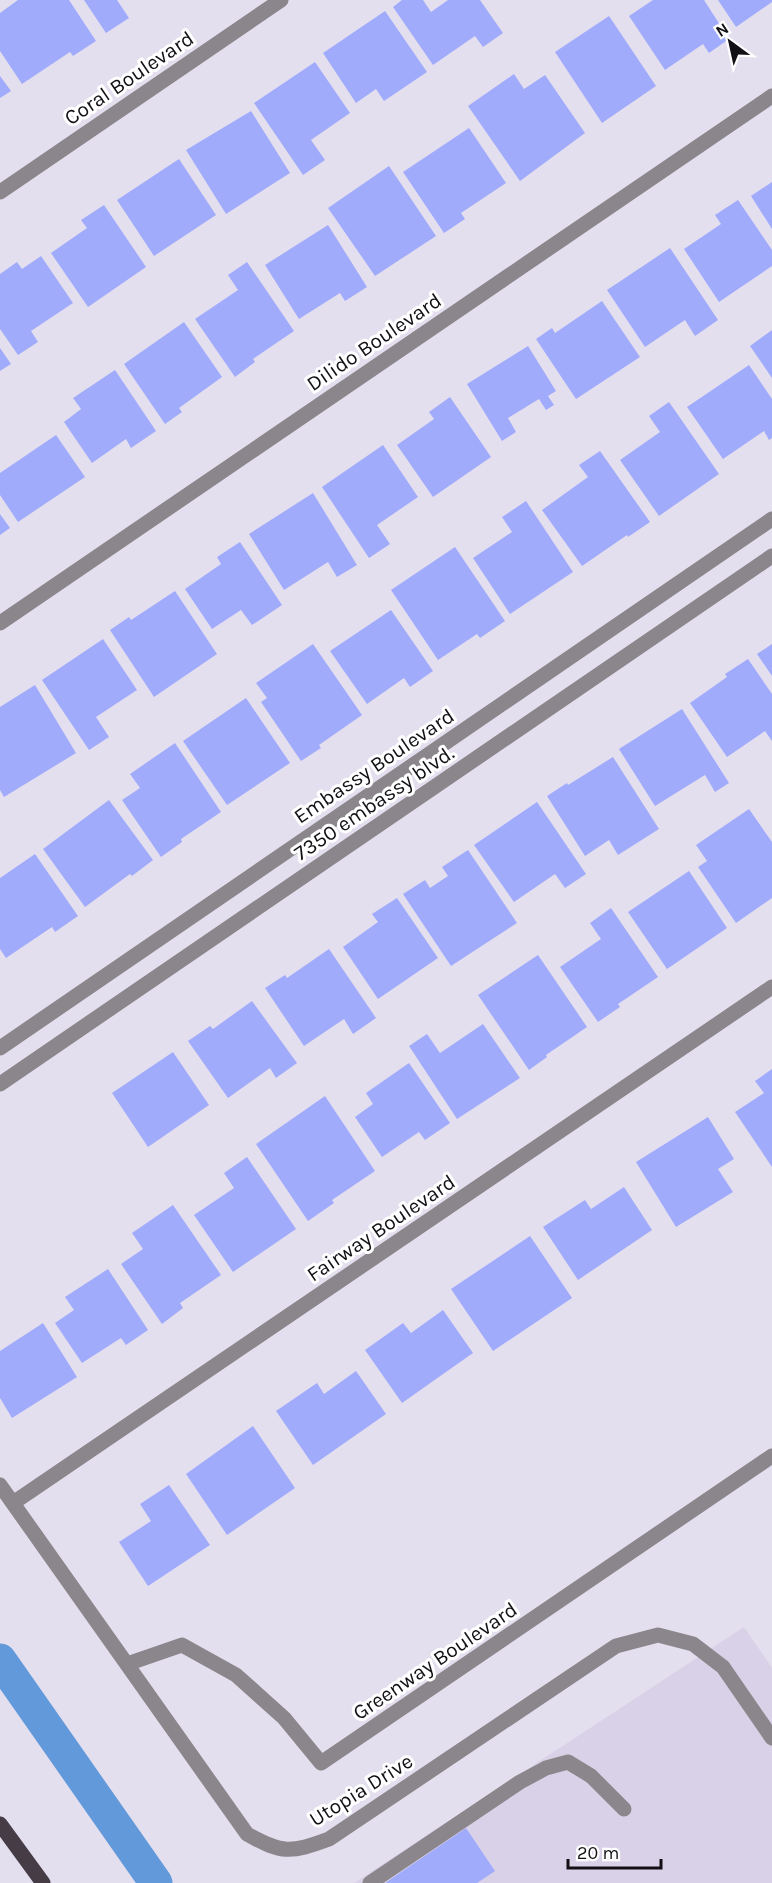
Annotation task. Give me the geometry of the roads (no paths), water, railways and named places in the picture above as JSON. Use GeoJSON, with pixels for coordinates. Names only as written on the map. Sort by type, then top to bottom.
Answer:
{"type":"FeatureCollection","features":[{"type":"Feature","properties":{"kind":"main road"},"geometry":{"type":"LineString","coordinates":[[0,1824],[43,1883]]}},
{"type":"Feature","properties":{"kind":"street","name":"Coral Boulevard"},"geometry":{"type":"LineString","coordinates":[[0,192],[281,0]]}},
{"type":"Feature","properties":{"kind":"street","name":"Dilido Boulevard"},"geometry":{"type":"LineString","coordinates":[[0,623],[772,96]]}},
{"type":"Feature","properties":{"kind":"street","name":"Embassy Boulevard"},"geometry":{"type":"LineString","coordinates":[[0,1048],[772,519]]}},
{"type":"Feature","properties":{"kind":"street","name":"7350 embassy blvd."},"geometry":{"type":"LineString","coordinates":[[0,1084],[772,556]]}},
{"type":"Feature","properties":{"kind":"street","name":"Fairway Boulevard"},"geometry":{"type":"LineString","coordinates":[[13,1503],[772,987]]}},
{"type":"Feature","properties":{"kind":"street","name":"Greenway Boulevard"},"geometry":{"type":"LineString","coordinates":[[127,1664],[182,1645],[236,1675],[284,1718],[321,1763],[772,1456]]}},
{"type":"Feature","properties":{"kind":"street","name":"Utopia Drive"},"geometry":{"type":"LineString","coordinates":[[0,1485],[247,1834],[270,1847],[299,1850],[329,1839],[616,1646],[658,1635],[693,1644],[723,1667],[772,1737]]}},
{"type":"Feature","properties":{"kind":"street"},"geometry":{"type":"LineString","coordinates":[[370,1883],[546,1767],[568,1762],[591,1776],[624,1809]]}},
{"type":"Feature","properties":{"kind":"waterway"},"geometry":{"type":"LineString","coordinates":[[0,1660],[156,1883]]}}]}
